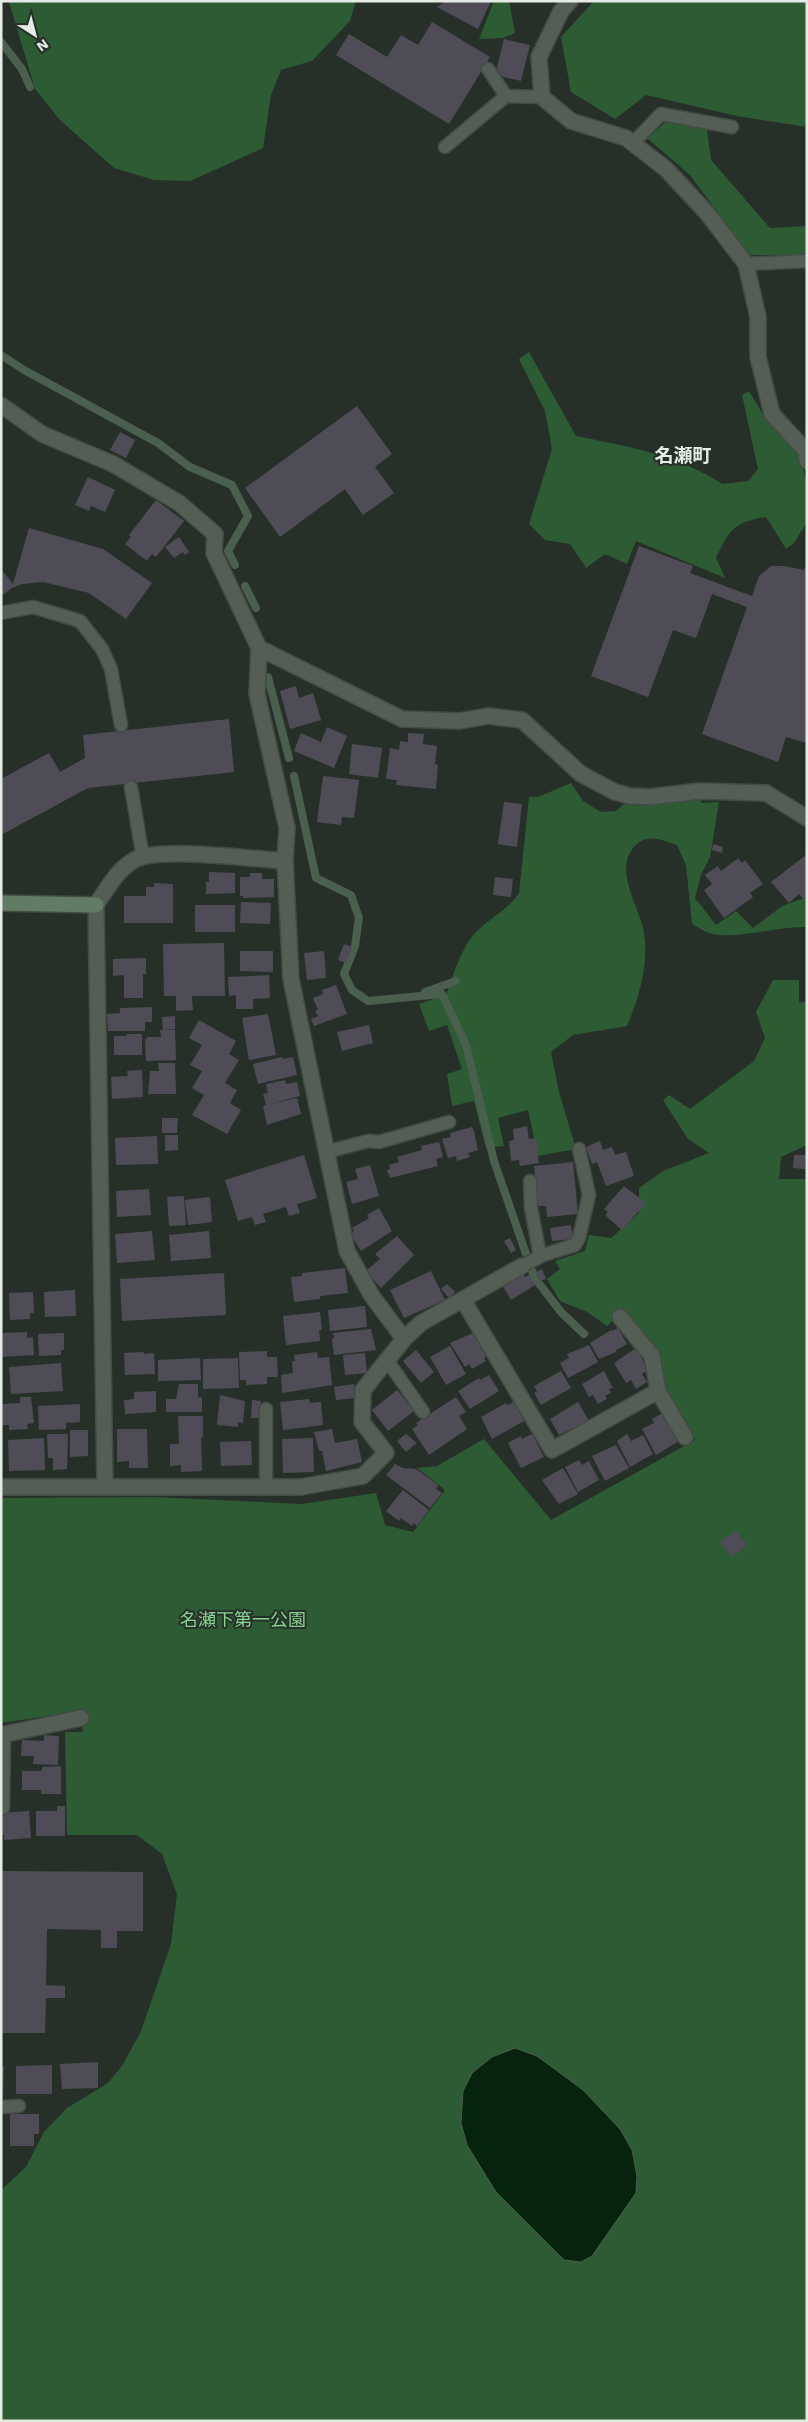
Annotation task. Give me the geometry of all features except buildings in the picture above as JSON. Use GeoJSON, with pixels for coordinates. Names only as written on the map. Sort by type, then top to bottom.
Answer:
{"type":"FeatureCollection","features":[{"type":"Feature","properties":{"kind":"street"},"geometry":{"type":"LineString","coordinates":[[570,1],[560,12],[539,57],[542,97],[570,122],[626,138],[633,143],[672,176],[707,213],[746,264],[758,317],[758,356],[772,414],[806,451],[807,461]]}},
{"type":"Feature","properties":{"kind":"street"},"geometry":{"type":"LineString","coordinates":[[1,405],[42,434],[113,464],[180,503],[215,534],[214,553],[259,648],[257,694],[287,828],[285,861],[290,979],[347,1251],[372,1296],[404,1339]]}},
{"type":"Feature","properties":{"kind":"street"},"geometry":{"type":"LineString","coordinates":[[259,648],[402,719],[460,721],[488,716],[522,720],[581,774],[615,792],[630,796],[650,797],[700,791],[766,793],[807,818]]}},
{"type":"Feature","properties":{"kind":"street"},"geometry":{"type":"LineString","coordinates":[[105,1487],[96,905],[119,873],[136,859],[160,853],[285,861]]}},
{"type":"Feature","properties":{"kind":"street"},"geometry":{"type":"LineString","coordinates":[[1,903],[96,905]]}},
{"type":"Feature","properties":{"kind":"street"},"geometry":{"type":"LineString","coordinates":[[1,1487],[301,1487],[363,1476],[386,1453],[362,1422],[361,1405],[363,1390],[404,1339],[421,1323],[522,1266]]}},
{"type":"Feature","properties":{"kind":"street"},"geometry":{"type":"LineString","coordinates":[[463,1300],[552,1450],[658,1391]]}},
{"type":"Feature","properties":{"kind":"street"},"geometry":{"type":"LineString","coordinates":[[620,1317],[652,1356],[658,1391],[685,1436]]}},
{"type":"Feature","properties":{"kind":"street"},"geometry":{"type":"LineString","coordinates":[[3,1735],[81,1718]]}},
{"type":"Feature","properties":{"kind":"lane"},"geometry":{"type":"LineString","coordinates":[[488,68],[506,96]]}},
{"type":"Feature","properties":{"kind":"lane"},"geometry":{"type":"LineString","coordinates":[[445,147],[506,96],[542,97]]}},
{"type":"Feature","properties":{"kind":"lane"},"geometry":{"type":"LineString","coordinates":[[633,143],[661,114],[732,127]]}},
{"type":"Feature","properties":{"kind":"lane"},"geometry":{"type":"LineString","coordinates":[[746,264],[807,261]]}},
{"type":"Feature","properties":{"kind":"lane"},"geometry":{"type":"LineString","coordinates":[[1,614],[33,608],[80,621],[102,649],[111,669],[120,725]]}},
{"type":"Feature","properties":{"kind":"lane"},"geometry":{"type":"LineString","coordinates":[[131,787],[143,858]]}},
{"type":"Feature","properties":{"kind":"lane"},"geometry":{"type":"LineString","coordinates":[[326,1152],[368,1141],[379,1142],[449,1122]]}},
{"type":"Feature","properties":{"kind":"lane"},"geometry":{"type":"LineString","coordinates":[[522,1266],[540,1256],[575,1245],[579,1238],[589,1195],[579,1148]]}},
{"type":"Feature","properties":{"kind":"lane"},"geometry":{"type":"LineString","coordinates":[[530,1181],[531,1208],[540,1256]]}},
{"type":"Feature","properties":{"kind":"lane"},"geometry":{"type":"LineString","coordinates":[[387,1360],[424,1412]]}},
{"type":"Feature","properties":{"kind":"lane"},"geometry":{"type":"LineString","coordinates":[[266,1409],[266,1488]]}},
{"type":"Feature","properties":{"kind":"lane"},"geometry":{"type":"LineString","coordinates":[[3,1735],[3,1808]]}},
{"type":"Feature","properties":{"kind":"lane"},"geometry":{"type":"LineString","coordinates":[[1,2107],[19,2106]]}},
{"type":"Feature","properties":{"kind":"green space"},"geometry":{"type":"Polygon","coordinates":[[[356,1],[350,21],[312,61],[281,70],[271,95],[263,148],[190,181],[154,180],[114,168],[60,120],[35,89],[9,2],[356,1]]]}},
{"type":"Feature","properties":{"kind":"green space"},"geometry":{"type":"Polygon","coordinates":[[[494,1],[509,1],[515,33],[503,38],[479,39],[494,1]]]}},
{"type":"Feature","properties":{"kind":"green space"},"geometry":{"type":"Polygon","coordinates":[[[594,1],[807,1],[807,127],[737,116],[646,95],[615,119],[571,92],[561,37],[594,1]]]}},
{"type":"Feature","properties":{"kind":"green space"},"geometry":{"type":"Polygon","coordinates":[[[667,121],[707,130],[711,160],[770,228],[807,226],[807,255],[749,255],[690,175],[647,138],[667,121]]]}},
{"type":"Feature","properties":{"kind":"green space"},"geometry":{"type":"Polygon","coordinates":[[[529,352],[576,436],[652,453],[688,466],[722,484],[748,481],[758,469],[742,395],[749,391],[765,418],[799,451],[807,486],[807,522],[794,543],[786,549],[766,517],[739,525],[729,534],[716,558],[725,578],[636,541],[627,564],[605,554],[586,568],[570,544],[545,540],[529,524],[552,449],[545,411],[519,359],[529,352]]]}},
{"type":"Feature","properties":{"kind":"green space"},"geometry":{"type":"Polygon","coordinates":[[[571,783],[583,801],[601,812],[616,811],[630,798],[701,794],[701,803],[719,802],[710,857],[701,875],[695,898],[716,925],[736,911],[753,928],[782,906],[807,897],[807,927],[784,928],[736,935],[713,934],[705,931],[692,924],[686,865],[677,845],[655,839],[640,842],[629,856],[626,866],[629,888],[642,922],[645,957],[642,981],[627,1026],[573,1035],[551,1052],[559,1092],[576,1149],[538,1156],[528,1110],[498,1118],[504,1146],[486,1148],[474,1101],[452,1106],[447,1074],[462,1069],[447,1025],[429,1031],[419,1004],[446,995],[460,958],[471,938],[482,926],[508,906],[519,893],[529,797],[538,797],[571,783]]]}},
{"type":"Feature","properties":{"kind":"green space","name":"名瀬下第一公園"},"geometry":{"type":"Polygon","coordinates":[[[773,980],[799,980],[799,1003],[807,1001],[807,1145],[781,1157],[779,1179],[807,1179],[807,2421],[1,2421],[1,2190],[26,2167],[44,2132],[67,2108],[108,2083],[122,2066],[141,2031],[171,1944],[177,1894],[162,1854],[137,1835],[67,1835],[65,1732],[83,1732],[80,1711],[1,1723],[1,1498],[153,1497],[302,1504],[376,1493],[385,1525],[413,1532],[445,1490],[417,1468],[437,1466],[484,1439],[551,1520],[695,1440],[669,1397],[659,1355],[621,1313],[607,1326],[587,1312],[560,1301],[547,1279],[560,1269],[555,1261],[585,1251],[589,1235],[611,1238],[639,1213],[639,1188],[663,1171],[709,1153],[688,1139],[663,1100],[669,1095],[690,1109],[754,1061],[765,1038],[756,1012],[773,980]]]}},
{"type":"Feature","properties":{"kind":"shaded area"},"geometry":{"type":"Polygon","coordinates":[[[515,2048],[537,2056],[583,2090],[620,2129],[632,2150],[637,2176],[636,2193],[592,2256],[581,2262],[564,2260],[496,2192],[467,2145],[461,2123],[463,2091],[472,2073],[492,2057],[515,2048]]]}},
{"type":"Feature","properties":{"kind":"waterway"},"geometry":{"type":"LineString","coordinates":[[1,42],[22,69],[30,87]]}},
{"type":"Feature","properties":{"kind":"waterway"},"geometry":{"type":"LineString","coordinates":[[1,355],[24,370],[158,443],[190,467],[232,485],[248,516],[228,551],[235,565]]}},
{"type":"Feature","properties":{"kind":"waterway"},"geometry":{"type":"LineString","coordinates":[[245,586],[256,608]]}},
{"type":"Feature","properties":{"kind":"waterway"},"geometry":{"type":"LineString","coordinates":[[268,677],[289,758]]}},
{"type":"Feature","properties":{"kind":"waterway"},"geometry":{"type":"LineString","coordinates":[[294,776],[316,878],[351,895],[359,918],[355,946],[344,974],[352,990],[368,1001],[442,994],[466,1045],[494,1161],[534,1277],[561,1312],[584,1334]]}},
{"type":"Feature","properties":{"kind":"waterway"},"geometry":{"type":"LineString","coordinates":[[425,992],[456,981]]}},
{"type":"Feature","properties":{"kind":"district","name":"名瀬町"},"geometry":{"type":"Point","coordinates":[683,455]}}]}
